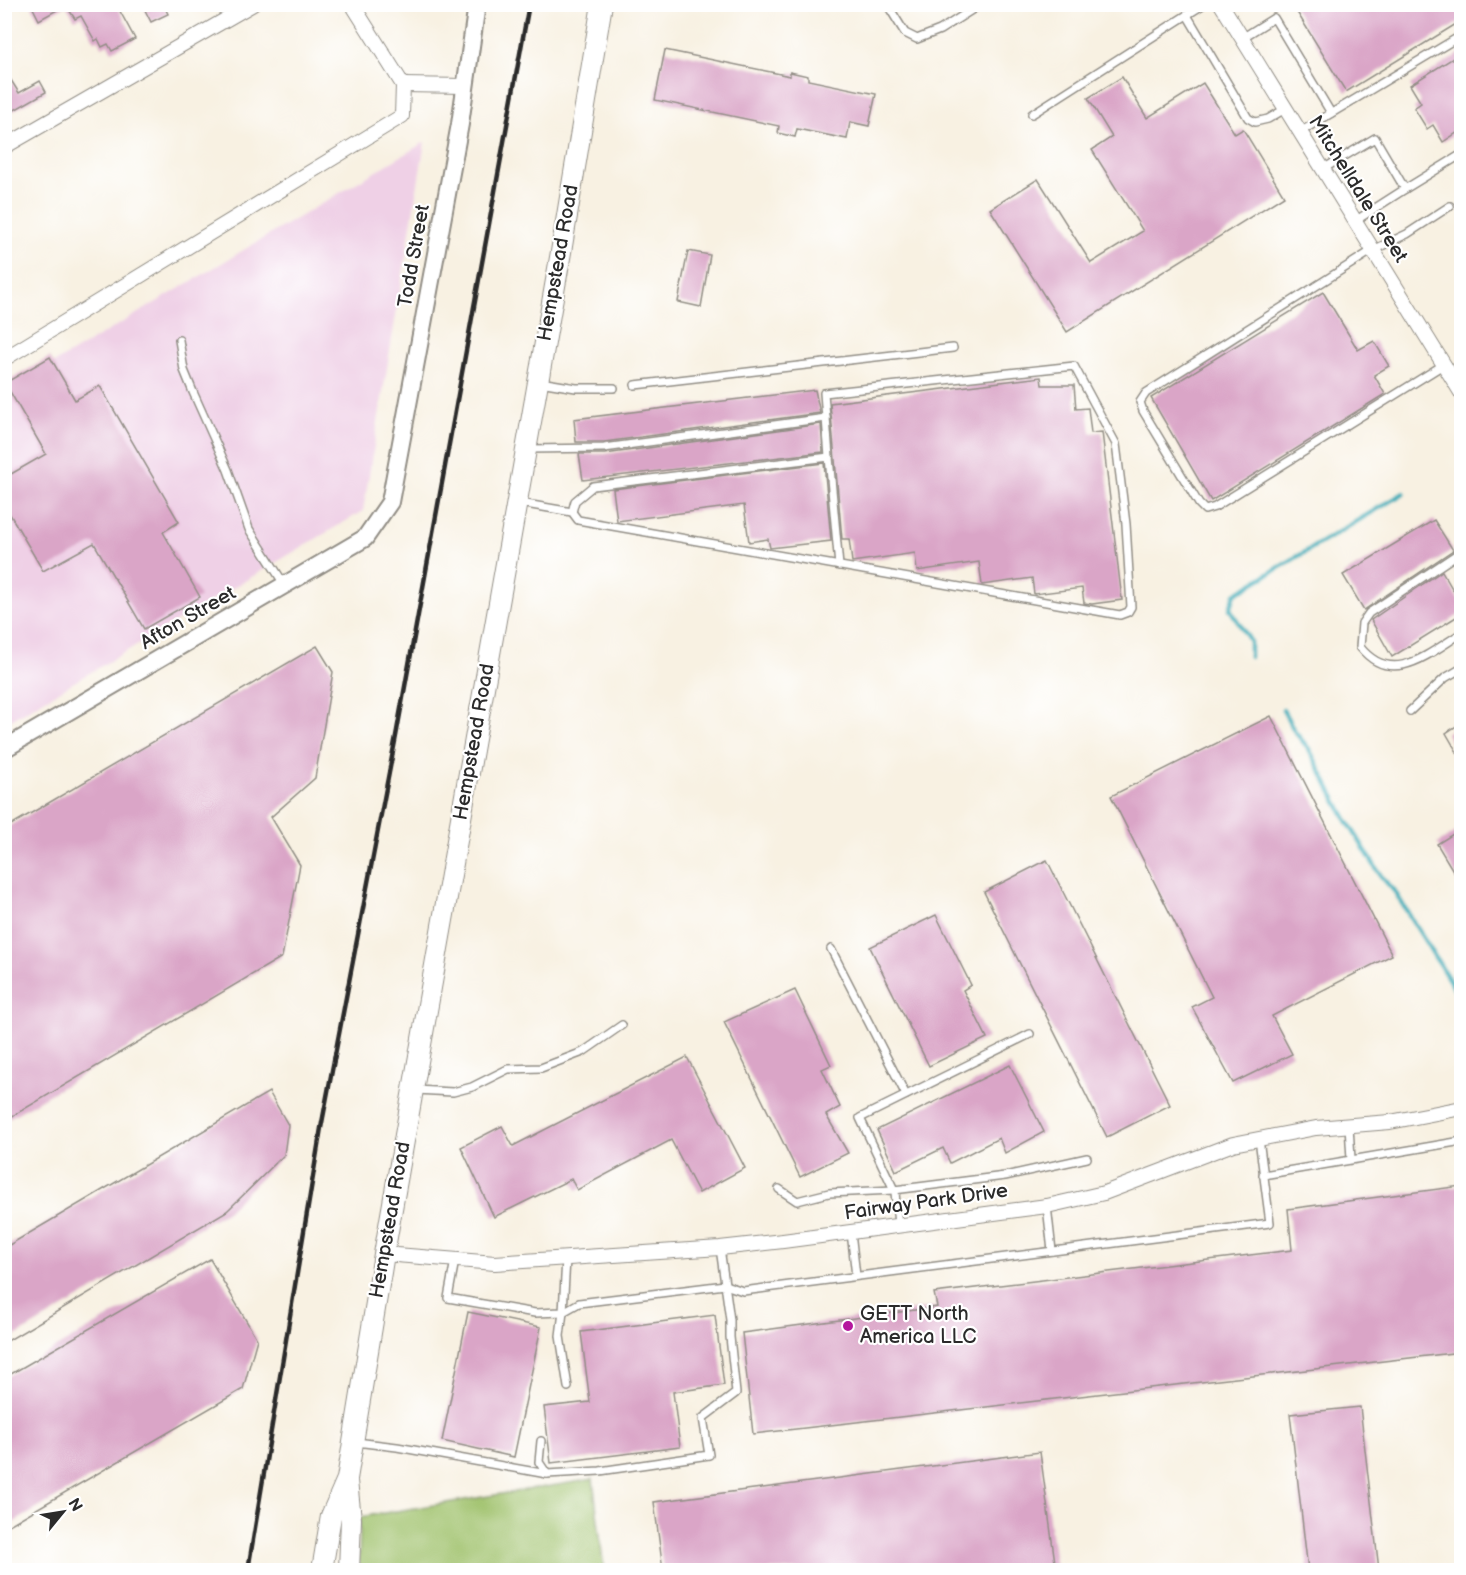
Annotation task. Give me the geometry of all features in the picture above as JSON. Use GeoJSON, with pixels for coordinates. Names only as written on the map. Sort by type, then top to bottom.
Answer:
{"type":"FeatureCollection","features":[{"type":"Feature","properties":{"kind":"main road","name":"Hempstead Road"},"geometry":{"type":"LineString","coordinates":[[322,1570],[331,1516],[347,1479],[384,1254],[538,382],[602,4]]}},
{"type":"Feature","properties":{"kind":"main road","name":"Hempstead Road"},"geometry":{"type":"LineString","coordinates":[[347,1479],[351,1519],[349,1570]]}},
{"type":"Feature","properties":{"kind":"street"},"geometry":{"type":"LineString","coordinates":[[4,147],[253,4]]}},
{"type":"Feature","properties":{"kind":"street"},"geometry":{"type":"LineString","coordinates":[[4,359],[402,116],[403,85],[352,4]]}},
{"type":"Feature","properties":{"kind":"street","name":"Todd Street"},"geometry":{"type":"LineString","coordinates":[[383,513],[390,502],[465,86],[477,4]]}},
{"type":"Feature","properties":{"kind":"street","name":"Mitchelldale Street"},"geometry":{"type":"LineString","coordinates":[[1221,4],[1461,394]]}},
{"type":"Feature","properties":{"kind":"street"},"geometry":{"type":"LineString","coordinates":[[403,85],[465,86]]}},
{"type":"Feature","properties":{"kind":"street","name":"Afton Street"},"geometry":{"type":"LineString","coordinates":[[4,749],[364,538],[383,513]]}},
{"type":"Feature","properties":{"kind":"street","name":"Fairway Park Drive"},"geometry":{"type":"LineString","coordinates":[[384,1254],[495,1263],[720,1248],[1047,1206],[1104,1193],[1233,1144],[1316,1128],[1390,1122],[1461,1108]]}},
{"type":"Feature","properties":{"kind":"lane"},"geometry":{"type":"LineString","coordinates":[[887,4],[904,33],[917,39],[940,30],[981,4]]}},
{"type":"Feature","properties":{"kind":"lane"},"geometry":{"type":"LineString","coordinates":[[1032,114],[1204,4]]}},
{"type":"Feature","properties":{"kind":"lane"},"geometry":{"type":"LineString","coordinates":[[1187,15],[1248,118],[1255,122],[1268,119],[1286,109]]}},
{"type":"Feature","properties":{"kind":"lane"},"geometry":{"type":"LineString","coordinates":[[1242,39],[1274,18],[1331,112]]}},
{"type":"Feature","properties":{"kind":"lane"},"geometry":{"type":"LineString","coordinates":[[1300,132],[1461,35]]}},
{"type":"Feature","properties":{"kind":"lane"},"geometry":{"type":"LineString","coordinates":[[1323,169],[1375,138],[1405,189]]}},
{"type":"Feature","properties":{"kind":"lane"},"geometry":{"type":"LineString","coordinates":[[1355,221],[1461,154]]}},
{"type":"Feature","properties":{"kind":"lane"},"geometry":{"type":"LineString","coordinates":[[1443,365],[1215,507],[1205,510],[1199,504],[1143,411],[1140,402],[1146,393],[1373,250],[1407,234],[1450,206]]}},
{"type":"Feature","properties":{"kind":"lane"},"geometry":{"type":"LineString","coordinates":[[179,340],[188,381],[239,497],[249,529],[285,586]]}},
{"type":"Feature","properties":{"kind":"lane"},"geometry":{"type":"LineString","coordinates":[[635,385],[953,348]]}},
{"type":"Feature","properties":{"kind":"lane"},"geometry":{"type":"LineString","coordinates":[[517,502],[572,512],[578,520],[839,566],[1120,615],[1128,612],[1132,601],[1126,524],[1116,444],[1074,366],[824,393],[839,566]]}},
{"type":"Feature","properties":{"kind":"lane"},"geometry":{"type":"LineString","coordinates":[[538,382],[576,388],[614,388]]}},
{"type":"Feature","properties":{"kind":"lane"},"geometry":{"type":"LineString","coordinates":[[526,449],[604,448],[826,418]]}},
{"type":"Feature","properties":{"kind":"lane"},"geometry":{"type":"LineString","coordinates":[[572,512],[574,501],[593,486],[829,457]]}},
{"type":"Feature","properties":{"kind":"lane"},"geometry":{"type":"LineString","coordinates":[[1461,551],[1369,613],[1362,623],[1360,647],[1369,659],[1381,665],[1399,666],[1418,660],[1461,633]]}},
{"type":"Feature","properties":{"kind":"lane"},"geometry":{"type":"LineString","coordinates":[[1410,711],[1445,678],[1461,668]]}},
{"type":"Feature","properties":{"kind":"lane"},"geometry":{"type":"LineString","coordinates":[[831,949],[906,1095]]}},
{"type":"Feature","properties":{"kind":"lane"},"geometry":{"type":"LineString","coordinates":[[413,1089],[453,1092],[472,1087],[508,1070],[541,1068],[582,1052],[622,1025]]}},
{"type":"Feature","properties":{"kind":"lane"},"geometry":{"type":"LineString","coordinates":[[898,1226],[894,1190],[860,1118],[1030,1034]]}},
{"type":"Feature","properties":{"kind":"lane"},"geometry":{"type":"LineString","coordinates":[[1349,1126],[1351,1159]]}},
{"type":"Feature","properties":{"kind":"lane"},"geometry":{"type":"LineString","coordinates":[[455,1260],[448,1298],[535,1312],[563,1312],[579,1303],[725,1286],[743,1290],[1270,1223],[1259,1139]]}},
{"type":"Feature","properties":{"kind":"lane"},"geometry":{"type":"LineString","coordinates":[[1263,1175],[1461,1141]]}},
{"type":"Feature","properties":{"kind":"lane"},"geometry":{"type":"LineString","coordinates":[[779,1189],[797,1201],[829,1193],[894,1190],[1005,1176],[1088,1158]]}},
{"type":"Feature","properties":{"kind":"lane"},"geometry":{"type":"LineString","coordinates":[[1047,1206],[1052,1251]]}},
{"type":"Feature","properties":{"kind":"lane"},"geometry":{"type":"LineString","coordinates":[[851,1232],[856,1276]]}},
{"type":"Feature","properties":{"kind":"lane"},"geometry":{"type":"LineString","coordinates":[[353,1442],[398,1447],[547,1474],[600,1471],[709,1455],[703,1418],[736,1393],[730,1320],[720,1248]]}},
{"type":"Feature","properties":{"kind":"lane"},"geometry":{"type":"LineString","coordinates":[[566,1259],[560,1336],[568,1387]]}},
{"type":"Feature","properties":{"kind":"lane"},"geometry":{"type":"LineString","coordinates":[[541,1441],[539,1462],[547,1474]]}},
{"type":"Feature","properties":{"kind":"shaded area"},"geometry":{"type":"Polygon","coordinates":[[[425,142],[363,511],[5,723],[4,393],[425,142]]]}},
{"type":"Feature","properties":{"kind":"green space"},"geometry":{"type":"Polygon","coordinates":[[[593,1479],[604,1570],[359,1570],[360,1517],[593,1479]]]}},
{"type":"Feature","properties":{"kind":"building"},"geometry":{"type":"Polygon","coordinates":[[[31,4],[116,4],[135,39],[112,51],[108,44],[102,47],[98,39],[95,41],[81,16],[75,19],[66,5],[39,20],[31,4]]]}},
{"type":"Feature","properties":{"kind":"building"},"geometry":{"type":"Polygon","coordinates":[[[156,4],[163,4],[168,14],[151,22],[145,10],[156,4]]]}},
{"type":"Feature","properties":{"kind":"building"},"geometry":{"type":"Polygon","coordinates":[[[1292,4],[1461,4],[1461,21],[1346,92],[1292,4]]]}},
{"type":"Feature","properties":{"kind":"building"},"geometry":{"type":"Polygon","coordinates":[[[665,50],[790,76],[790,72],[808,76],[808,80],[876,94],[869,126],[850,122],[847,139],[797,129],[795,137],[778,133],[779,126],[655,100],[665,50]]]}},
{"type":"Feature","properties":{"kind":"building"},"geometry":{"type":"Polygon","coordinates":[[[1461,53],[1461,130],[1443,142],[1433,125],[1427,129],[1414,108],[1421,103],[1410,85],[1461,53]]]}},
{"type":"Feature","properties":{"kind":"building"},"geometry":{"type":"Polygon","coordinates":[[[4,69],[19,93],[40,81],[46,92],[4,116],[4,69]]]}},
{"type":"Feature","properties":{"kind":"building"},"geometry":{"type":"Polygon","coordinates":[[[1122,77],[1147,118],[1203,83],[1235,134],[1243,129],[1284,196],[1067,332],[990,209],[1038,179],[1091,263],[1143,231],[1092,150],[1112,137],[1088,98],[1122,77]]]}},
{"type":"Feature","properties":{"kind":"building"},"geometry":{"type":"Polygon","coordinates":[[[688,251],[710,255],[701,307],[678,302],[688,251]]]}},
{"type":"Feature","properties":{"kind":"building"},"geometry":{"type":"Polygon","coordinates":[[[1323,292],[1358,350],[1374,341],[1389,366],[1374,375],[1385,394],[1211,501],[1151,398],[1323,292]]]}},
{"type":"Feature","properties":{"kind":"building"},"geometry":{"type":"Polygon","coordinates":[[[50,357],[75,400],[100,386],[179,522],[163,532],[200,597],[144,629],[94,543],[43,571],[4,504],[4,478],[46,454],[5,383],[50,357]]]}},
{"type":"Feature","properties":{"kind":"building"},"geometry":{"type":"Polygon","coordinates":[[[1041,377],[1042,385],[1074,385],[1076,409],[1088,408],[1091,433],[1102,432],[1122,600],[1084,603],[1082,588],[1034,594],[1032,578],[982,585],[979,562],[917,571],[915,553],[852,562],[849,539],[842,539],[830,403],[1041,377]]]}},
{"type":"Feature","properties":{"kind":"building"},"geometry":{"type":"Polygon","coordinates":[[[815,390],[820,413],[604,442],[576,442],[574,419],[815,390]]]}},
{"type":"Feature","properties":{"kind":"building"},"geometry":{"type":"Polygon","coordinates":[[[821,424],[823,452],[583,480],[579,454],[605,454],[821,424]]]}},
{"type":"Feature","properties":{"kind":"building"},"geometry":{"type":"Polygon","coordinates":[[[824,463],[831,541],[770,548],[768,539],[749,542],[744,505],[617,521],[613,489],[824,463]]]}},
{"type":"Feature","properties":{"kind":"building"},"geometry":{"type":"Polygon","coordinates":[[[1434,520],[1453,550],[1364,610],[1343,575],[1434,520]]]}},
{"type":"Feature","properties":{"kind":"building"},"geometry":{"type":"Polygon","coordinates":[[[1442,571],[1461,604],[1461,614],[1392,657],[1371,620],[1442,571]]]}},
{"type":"Feature","properties":{"kind":"building"},"geometry":{"type":"Polygon","coordinates":[[[317,646],[333,672],[315,778],[271,817],[300,865],[282,957],[4,1121],[4,829],[317,646]]]}},
{"type":"Feature","properties":{"kind":"building"},"geometry":{"type":"Polygon","coordinates":[[[1271,716],[1392,955],[1272,1016],[1292,1054],[1233,1083],[1192,1007],[1212,997],[1111,796],[1271,716]]]}},
{"type":"Feature","properties":{"kind":"building"},"geometry":{"type":"Polygon","coordinates":[[[1461,723],[1461,759],[1446,733],[1461,723]]]}},
{"type":"Feature","properties":{"kind":"building"},"geometry":{"type":"Polygon","coordinates":[[[1461,829],[1461,884],[1437,844],[1461,829]]]}},
{"type":"Feature","properties":{"kind":"building"},"geometry":{"type":"Polygon","coordinates":[[[1047,860],[1170,1105],[1107,1137],[984,892],[1047,860]]]}},
{"type":"Feature","properties":{"kind":"building"},"geometry":{"type":"Polygon","coordinates":[[[936,915],[971,985],[963,990],[987,1038],[929,1066],[870,947],[936,915]]]}},
{"type":"Feature","properties":{"kind":"building"},"geometry":{"type":"Polygon","coordinates":[[[795,990],[831,1065],[822,1069],[840,1107],[826,1115],[848,1153],[800,1177],[724,1022],[795,990]]]}},
{"type":"Feature","properties":{"kind":"building"},"geometry":{"type":"Polygon","coordinates":[[[687,1057],[745,1168],[699,1193],[671,1140],[577,1190],[571,1179],[494,1217],[461,1147],[502,1126],[513,1146],[687,1057]]]}},
{"type":"Feature","properties":{"kind":"building"},"geometry":{"type":"Polygon","coordinates":[[[1010,1065],[1044,1132],[1005,1153],[999,1138],[950,1163],[943,1148],[896,1171],[877,1130],[1010,1065]]]}},
{"type":"Feature","properties":{"kind":"building"},"geometry":{"type":"Polygon","coordinates":[[[269,1092],[288,1125],[284,1155],[227,1211],[4,1343],[4,1248],[269,1092]]]}},
{"type":"Feature","properties":{"kind":"building"},"geometry":{"type":"Polygon","coordinates":[[[1461,1186],[1461,1352],[753,1434],[742,1333],[937,1307],[934,1293],[1292,1250],[1288,1209],[1461,1186]]]}},
{"type":"Feature","properties":{"kind":"building"},"geometry":{"type":"Polygon","coordinates":[[[210,1259],[257,1339],[243,1389],[4,1528],[4,1378],[210,1259]]]}},
{"type":"Feature","properties":{"kind":"building"},"geometry":{"type":"Polygon","coordinates":[[[468,1312],[541,1327],[514,1457],[442,1441],[468,1312]]]}},
{"type":"Feature","properties":{"kind":"building"},"geometry":{"type":"Polygon","coordinates":[[[715,1315],[724,1385],[673,1392],[680,1447],[551,1463],[544,1407],[590,1402],[581,1332],[715,1315]]]}},
{"type":"Feature","properties":{"kind":"building"},"geometry":{"type":"Polygon","coordinates":[[[1360,1407],[1379,1570],[1308,1570],[1290,1414],[1360,1407]]]}},
{"type":"Feature","properties":{"kind":"building"},"geometry":{"type":"Polygon","coordinates":[[[1040,1452],[1056,1570],[663,1570],[654,1502],[1040,1452]]]}},
{"type":"Feature","properties":{"kind":"waterway"},"geometry":{"type":"LineString","coordinates":[[1250,657],[1250,641],[1230,609],[1235,594],[1404,493]]}},
{"type":"Feature","properties":{"kind":"waterway"},"geometry":{"type":"LineString","coordinates":[[1283,710],[1295,732],[1309,749],[1346,819],[1381,876],[1395,892],[1462,1001]]}},
{"type":"Feature","properties":{"kind":"railway"},"geometry":{"type":"LineString","coordinates":[[248,1570],[321,1128],[396,736],[529,4]]}},
{"type":"Feature","properties":{"kind":"place","name":"GETT North America LLC"},"geometry":{"type":"Point","coordinates":[848,1326]}}]}
